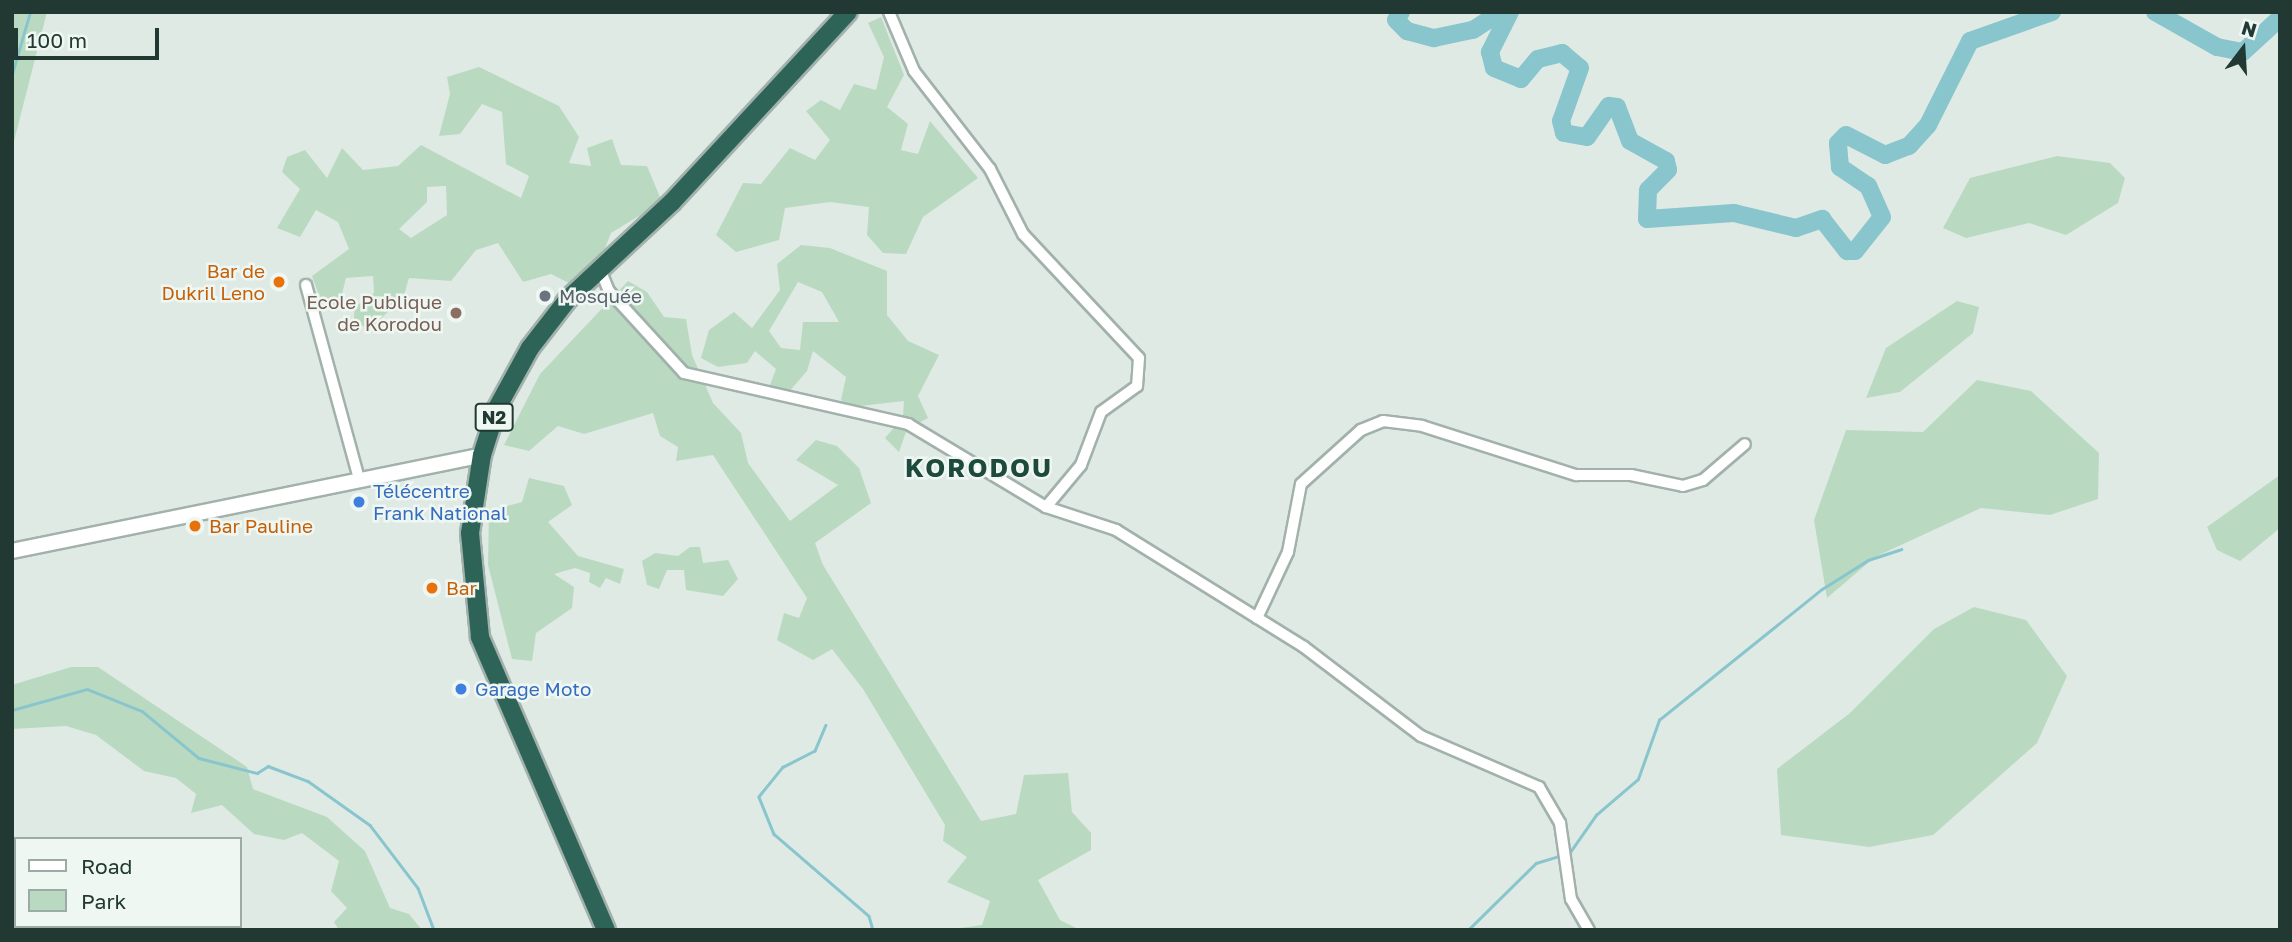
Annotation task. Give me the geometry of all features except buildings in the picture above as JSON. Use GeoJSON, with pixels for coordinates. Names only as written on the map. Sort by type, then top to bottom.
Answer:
{"type":"FeatureCollection","features":[{"type":"Feature","properties":{"kind":"highway","name":"N2"},"geometry":{"type":"LineString","coordinates":[[606,930],[481,637],[470,533],[482,455],[497,408],[530,348],[600,269],[672,202],[848,12]]}},
{"type":"Feature","properties":{"kind":"street"},"geometry":{"type":"LineString","coordinates":[[889,12],[914,71],[990,169],[1023,234],[1139,358],[1137,386],[1101,412],[1081,465],[1046,507]]}},
{"type":"Feature","properties":{"kind":"street"},"geometry":{"type":"LineString","coordinates":[[600,269],[609,291],[684,373],[908,424],[1046,507],[1116,530],[1257,618],[1421,736],[1539,787],[1560,823],[1571,899],[1589,930]]}},
{"type":"Feature","properties":{"kind":"street"},"geometry":{"type":"LineString","coordinates":[[306,285],[359,479]]}},
{"type":"Feature","properties":{"kind":"street"},"geometry":{"type":"LineString","coordinates":[[1257,618],[1288,552],[1301,484],[1360,429],[1383,421],[1422,426],[1576,475],[1631,475],[1683,486],[1703,480],[1745,444]]}},
{"type":"Feature","properties":{"kind":"street"},"geometry":{"type":"LineString","coordinates":[[12,551],[482,455]]}},
{"type":"Feature","properties":{"kind":"green space"},"geometry":{"type":"Polygon","coordinates":[[[12,12],[47,12],[12,149],[12,12]]]}},
{"type":"Feature","properties":{"kind":"green space"},"geometry":{"type":"Polygon","coordinates":[[[881,17],[904,75],[887,107],[908,124],[901,150],[918,154],[930,121],[978,178],[923,217],[906,254],[883,253],[867,235],[869,207],[830,202],[785,208],[779,240],[736,252],[716,235],[743,183],[761,184],[790,148],[815,160],[830,140],[806,111],[821,100],[840,110],[854,84],[876,90],[884,57],[868,23],[881,17]]]}},
{"type":"Feature","properties":{"kind":"green space"},"geometry":{"type":"Polygon","coordinates":[[[479,67],[559,106],[579,137],[569,163],[591,166],[587,148],[612,139],[621,165],[647,166],[662,202],[611,233],[600,261],[569,283],[551,274],[523,282],[498,243],[476,250],[451,281],[409,278],[404,295],[373,327],[353,325],[355,307],[374,293],[373,276],[346,278],[340,302],[324,309],[312,276],[349,249],[338,222],[316,210],[300,237],[277,228],[300,189],[282,172],[287,157],[305,150],[327,178],[342,148],[363,170],[398,166],[421,145],[521,198],[529,176],[506,164],[502,112],[482,104],[460,134],[439,136],[450,94],[447,77],[479,67]],[[446,186],[427,187],[427,202],[399,229],[411,238],[447,215],[446,186]]]}},
{"type":"Feature","properties":{"kind":"green space"},"geometry":{"type":"Polygon","coordinates":[[[2057,156],[2110,163],[2125,178],[2118,203],[2066,235],[2029,223],[1966,238],[1943,228],[1970,178],[2057,156]]]}},
{"type":"Feature","properties":{"kind":"green space"},"geometry":{"type":"Polygon","coordinates":[[[801,245],[830,248],[887,271],[887,315],[908,341],[939,355],[918,396],[928,418],[907,429],[899,452],[885,438],[903,417],[904,401],[851,407],[841,400],[846,377],[813,351],[807,371],[787,394],[770,385],[776,369],[755,351],[747,363],[718,367],[701,358],[709,330],[734,312],[752,328],[780,290],[777,264],[801,245]],[[798,282],[769,331],[781,348],[800,350],[803,322],[839,322],[822,292],[798,282]]]}},
{"type":"Feature","properties":{"kind":"green space"},"geometry":{"type":"Polygon","coordinates":[[[628,281],[647,292],[664,317],[686,319],[692,355],[713,403],[741,433],[748,463],[790,521],[838,485],[796,460],[816,440],[837,446],[859,468],[871,503],[815,543],[823,565],[981,821],[1016,814],[1024,775],[1068,773],[1072,812],[1091,833],[1091,850],[1038,880],[1060,920],[1080,930],[947,930],[982,925],[990,901],[947,882],[967,857],[943,841],[945,825],[863,689],[832,649],[813,660],[777,640],[784,613],[799,618],[807,598],[713,455],[676,461],[678,447],[660,436],[653,413],[584,434],[558,426],[529,451],[504,445],[540,374],[628,281]]]}},
{"type":"Feature","properties":{"kind":"green space"},"geometry":{"type":"Polygon","coordinates":[[[1957,301],[1979,307],[1973,333],[1900,392],[1866,398],[1886,348],[1957,301]]]}},
{"type":"Feature","properties":{"kind":"green space"},"geometry":{"type":"Polygon","coordinates":[[[1977,380],[2031,391],[2099,453],[2098,499],[2050,515],[1981,508],[1875,557],[1827,598],[1814,520],[1846,430],[1923,432],[1977,380]]]}},
{"type":"Feature","properties":{"kind":"green space"},"geometry":{"type":"Polygon","coordinates":[[[2280,475],[2280,528],[2240,561],[2217,550],[2207,527],[2280,475]]]}},
{"type":"Feature","properties":{"kind":"green space"},"geometry":{"type":"Polygon","coordinates":[[[529,478],[564,486],[572,505],[548,522],[578,556],[624,569],[620,584],[606,578],[600,588],[589,582],[590,573],[575,568],[554,574],[574,587],[572,608],[536,633],[532,661],[512,659],[488,565],[489,511],[522,502],[529,478]]]}},
{"type":"Feature","properties":{"kind":"green space"},"geometry":{"type":"Polygon","coordinates":[[[690,547],[700,547],[703,563],[728,560],[738,579],[723,596],[686,590],[684,570],[667,570],[659,589],[647,585],[642,561],[655,553],[678,556],[690,547]]]}},
{"type":"Feature","properties":{"kind":"green space"},"geometry":{"type":"Polygon","coordinates":[[[1974,607],[2026,620],[2067,676],[2037,743],[1933,835],[1869,847],[1781,835],[1777,769],[1850,713],[1934,629],[1974,607]]]}},
{"type":"Feature","properties":{"kind":"green space"},"geometry":{"type":"Polygon","coordinates":[[[71,667],[98,667],[247,767],[253,789],[327,817],[365,851],[390,908],[409,914],[422,930],[339,930],[334,922],[347,908],[331,891],[339,861],[302,833],[284,840],[254,834],[222,805],[191,813],[196,794],[176,778],[144,771],[96,735],[66,726],[12,729],[12,685],[71,667]]]}},
{"type":"Feature","properties":{"kind":"waterway"},"geometry":{"type":"LineString","coordinates":[[12,74],[30,12]]}},
{"type":"Feature","properties":{"kind":"waterway"},"geometry":{"type":"LineString","coordinates":[[1401,12],[1396,20],[1407,31],[1434,38],[1473,30],[1501,12]]}},
{"type":"Feature","properties":{"kind":"waterway"},"geometry":{"type":"LineString","coordinates":[[1510,12],[1490,52],[1494,68],[1521,79],[1538,59],[1562,53],[1580,68],[1561,121],[1564,133],[1587,137],[1609,106],[1617,107],[1630,141],[1666,161],[1668,170],[1648,190],[1647,219],[1734,213],[1796,228],[1822,219],[1847,251],[1855,251],[1882,217],[1868,186],[1840,167],[1838,143],[1846,135],[1885,155],[1909,146],[1928,125],[1970,41],[2052,12]]}},
{"type":"Feature","properties":{"kind":"waterway"},"geometry":{"type":"LineString","coordinates":[[2155,12],[2217,47],[2243,52],[2280,18]]}},
{"type":"Feature","properties":{"kind":"waterway"},"geometry":{"type":"LineString","coordinates":[[1568,855],[1596,815],[1638,779],[1659,720],[1822,589],[1868,560],[1901,549]]}},
{"type":"Feature","properties":{"kind":"waterway"},"geometry":{"type":"LineString","coordinates":[[12,710],[87,689],[142,711],[199,758],[257,773],[268,766],[308,781],[370,825],[418,888],[434,930]]}},
{"type":"Feature","properties":{"kind":"waterway"},"geometry":{"type":"LineString","coordinates":[[826,725],[815,751],[783,767],[759,797],[774,834],[869,916],[873,930]]}},
{"type":"Feature","properties":{"kind":"waterway"},"geometry":{"type":"LineString","coordinates":[[1468,930],[1536,863],[1559,856]]}},
{"type":"Feature","properties":{"kind":"place","name":"Bar de Dukril Leno"},"geometry":{"type":"Point","coordinates":[279,282]}},
{"type":"Feature","properties":{"kind":"place","name":"Mosquée"},"geometry":{"type":"Point","coordinates":[545,296]}},
{"type":"Feature","properties":{"kind":"place","name":"Ecole Publique de Korodou"},"geometry":{"type":"Point","coordinates":[456,313]}},
{"type":"Feature","properties":{"kind":"place","name":"Télécentre Frank National"},"geometry":{"type":"Point","coordinates":[359,502]}},
{"type":"Feature","properties":{"kind":"place","name":"Bar Pauline"},"geometry":{"type":"Point","coordinates":[195,526]}},
{"type":"Feature","properties":{"kind":"place","name":"Bar"},"geometry":{"type":"Point","coordinates":[432,588]}},
{"type":"Feature","properties":{"kind":"place","name":"Garage Moto"},"geometry":{"type":"Point","coordinates":[461,689]}},
{"type":"Feature","properties":{"kind":"district","name":"KORODOU"},"geometry":{"type":"Point","coordinates":[979,468]}}]}
